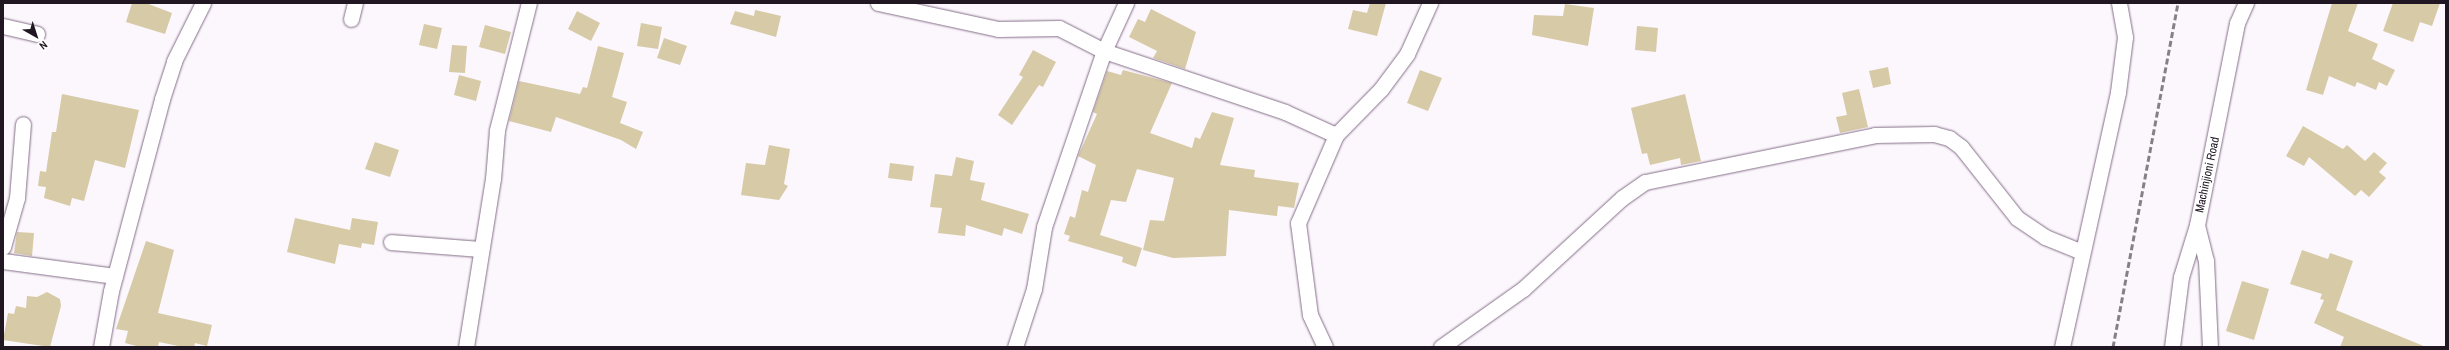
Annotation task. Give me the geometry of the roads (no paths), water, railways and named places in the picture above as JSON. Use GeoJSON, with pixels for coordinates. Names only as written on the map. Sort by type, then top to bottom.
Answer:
{"type":"FeatureCollection","features":[{"type":"Feature","properties":{"kind":"street"},"geometry":{"type":"LineString","coordinates":[[101,347],[115,276],[169,73],[203,3]]}},
{"type":"Feature","properties":{"kind":"street"},"geometry":{"type":"LineString","coordinates":[[351,19],[355,3]]}},
{"type":"Feature","properties":{"kind":"street"},"geometry":{"type":"LineString","coordinates":[[466,347],[479,249],[504,92],[529,3]]}},
{"type":"Feature","properties":{"kind":"street"},"geometry":{"type":"LineString","coordinates":[[878,3],[998,29],[1059,28],[1104,51],[1285,112],[1336,135]]}},
{"type":"Feature","properties":{"kind":"street"},"geometry":{"type":"LineString","coordinates":[[1015,347],[1034,289],[1044,227],[1104,51],[1126,3]]}},
{"type":"Feature","properties":{"kind":"street"},"geometry":{"type":"LineString","coordinates":[[1325,347],[1310,315],[1298,223],[1336,135],[1380,89],[1407,54],[1430,3]]}},
{"type":"Feature","properties":{"kind":"street"},"geometry":{"type":"LineString","coordinates":[[2062,347],[2118,92],[2125,37],[2119,3]]}},
{"type":"Feature","properties":{"kind":"street","name":"Machinjioni Road"},"geometry":{"type":"LineString","coordinates":[[2172,347],[2181,277],[2198,225],[2237,23],[2246,3]]}},
{"type":"Feature","properties":{"kind":"street"},"geometry":{"type":"LineString","coordinates":[[3,26],[37,34]]}},
{"type":"Feature","properties":{"kind":"street"},"geometry":{"type":"LineString","coordinates":[[3,245],[17,198],[23,124]]}},
{"type":"Feature","properties":{"kind":"street"},"geometry":{"type":"LineString","coordinates":[[1441,347],[1523,289],[1622,198],[1645,182],[1875,135],[1934,134],[1949,138],[1961,146],[2017,218],[2045,237],[2082,252]]}},
{"type":"Feature","properties":{"kind":"street"},"geometry":{"type":"LineString","coordinates":[[2198,225],[2206,260],[2210,347]]}},
{"type":"Feature","properties":{"kind":"street"},"geometry":{"type":"LineString","coordinates":[[391,242],[479,249]]}},
{"type":"Feature","properties":{"kind":"street"},"geometry":{"type":"LineString","coordinates":[[3,261],[115,276]]}},
{"type":"Feature","properties":{"kind":"railway"},"geometry":{"type":"LineString","coordinates":[[2113,347],[2178,3]]}}]}
